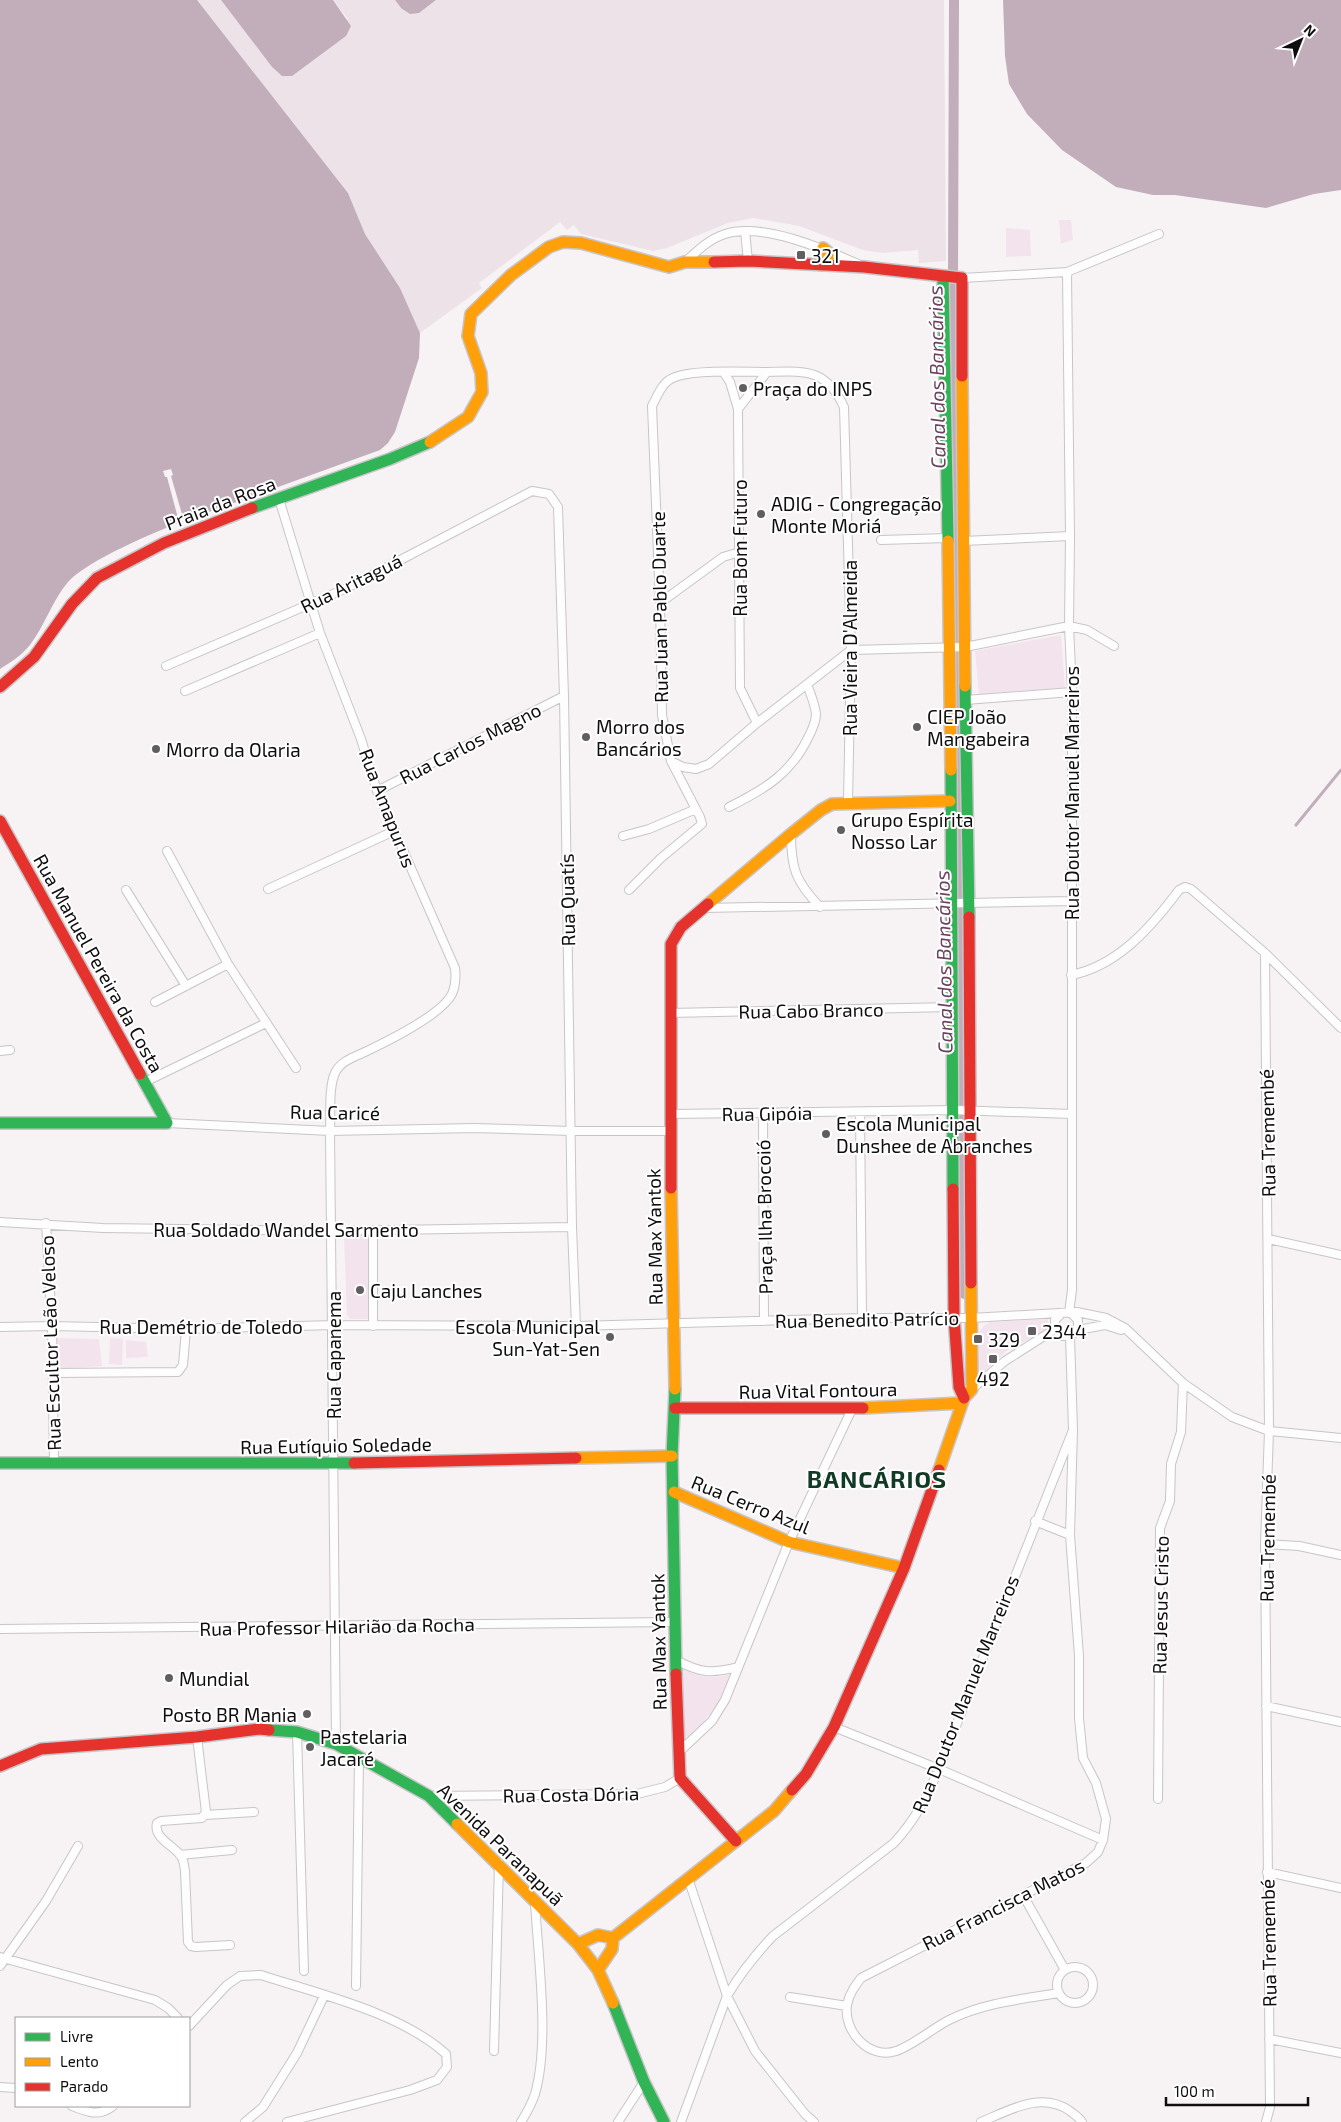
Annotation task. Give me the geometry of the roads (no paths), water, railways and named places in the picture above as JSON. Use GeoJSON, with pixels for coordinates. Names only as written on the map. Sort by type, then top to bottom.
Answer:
{"type":"FeatureCollection","features":[{"type":"Feature","properties":{"kind":"street"},"geometry":{"type":"LineString","coordinates":[[745,231],[748,261]]}},
{"type":"Feature","properties":{"kind":"street"},"geometry":{"type":"LineString","coordinates":[[685,262],[712,240],[726,233],[745,231],[814,244],[864,267]]}},
{"type":"Feature","properties":{"kind":"street"},"geometry":{"type":"LineString","coordinates":[[685,262],[748,261],[864,267],[961,278],[1067,272],[1159,234]]}},
{"type":"Feature","properties":{"kind":"street","name":"Praia da Rosa"},"geometry":{"type":"LineString","coordinates":[[0,687],[32,659],[86,586],[108,571],[181,535],[407,452],[443,434],[464,420],[473,412],[482,396],[483,385],[481,370],[468,336],[467,327],[470,315],[540,251],[557,243],[569,241],[669,267],[685,262]]}},
{"type":"Feature","properties":{"kind":"street"},"geometry":{"type":"LineString","coordinates":[[821,265],[825,264],[828,259],[828,252],[823,248]]}},
{"type":"Feature","properties":{"kind":"street","name":"Rua Doutor Manuel Marreiros"},"geometry":{"type":"LineString","coordinates":[[1067,272],[1070,536],[1069,626],[1072,692],[1072,1290],[1068,1313]]}},
{"type":"Feature","properties":{"kind":"street"},"geometry":{"type":"LineString","coordinates":[[612,1938],[774,1811],[799,1781],[834,1727],[904,1568],[964,1394],[971,1318],[970,1110],[960,904],[950,801],[950,648],[944,277]]}},
{"type":"Feature","properties":{"kind":"street"},"geometry":{"type":"LineString","coordinates":[[961,278],[965,700],[960,904],[952,1006],[954,1317],[964,1394]]}},
{"type":"Feature","properties":{"kind":"street","name":"Rua Vieira D'Almeida"},"geometry":{"type":"LineString","coordinates":[[724,373],[805,371],[823,379],[837,391],[844,408],[851,650],[848,802]]}},
{"type":"Feature","properties":{"kind":"street"},"geometry":{"type":"LineString","coordinates":[[738,409],[767,372]]}},
{"type":"Feature","properties":{"kind":"street","name":"Rua Juan Pablo Duarte"},"geometry":{"type":"LineString","coordinates":[[629,890],[661,858],[702,824],[671,761],[662,715],[660,603],[652,406],[662,387],[672,378],[695,373],[724,373]]}},
{"type":"Feature","properties":{"kind":"street","name":"Rua Bom Futuro"},"geometry":{"type":"LineString","coordinates":[[724,373],[730,382],[738,409],[740,688],[757,723]]}},
{"type":"Feature","properties":{"kind":"street","name":"Rua Aritaguá"},"geometry":{"type":"LineString","coordinates":[[166,666],[347,588],[532,491]]}},
{"type":"Feature","properties":{"kind":"street","name":"Rua Quatís"},"geometry":{"type":"LineString","coordinates":[[532,491],[549,494],[558,507],[564,696],[570,1131],[576,1326]]}},
{"type":"Feature","properties":{"kind":"street","name":"Rua Amapurus"},"geometry":{"type":"LineString","coordinates":[[279,499],[320,633],[361,739],[377,791],[455,968],[456,981],[452,994],[441,1008],[392,1040],[345,1062]]}},
{"type":"Feature","properties":{"kind":"street"},"geometry":{"type":"LineString","coordinates":[[963,541],[1070,536]]}},
{"type":"Feature","properties":{"kind":"street"},"geometry":{"type":"LineString","coordinates":[[881,540],[948,538]]}},
{"type":"Feature","properties":{"kind":"street"},"geometry":{"type":"LineString","coordinates":[[660,603],[724,556],[740,552]]}},
{"type":"Feature","properties":{"kind":"street"},"geometry":{"type":"LineString","coordinates":[[671,761],[683,767],[696,769],[709,764],[757,723],[851,650],[964,647],[1069,626],[1087,630],[1114,646]]}},
{"type":"Feature","properties":{"kind":"street"},"geometry":{"type":"LineString","coordinates":[[185,691],[320,633]]}},
{"type":"Feature","properties":{"kind":"street"},"geometry":{"type":"LineString","coordinates":[[729,806],[762,790],[785,772],[803,749],[813,729],[816,715],[807,684]]}},
{"type":"Feature","properties":{"kind":"street"},"geometry":{"type":"LineString","coordinates":[[965,700],[1072,692]]}},
{"type":"Feature","properties":{"kind":"street","name":"Rua Carlos Magno"},"geometry":{"type":"LineString","coordinates":[[377,791],[564,696]]}},
{"type":"Feature","properties":{"kind":"street","name":"Rua Max Yantok"},"geometry":{"type":"LineString","coordinates":[[680,1778],[674,1622],[674,1492],[672,1456],[674,1408],[670,1131],[671,944],[681,927],[791,834],[821,810],[832,804],[848,802],[950,801]]}},
{"type":"Feature","properties":{"kind":"street"},"geometry":{"type":"LineString","coordinates":[[623,836],[649,828],[696,809]]}},
{"type":"Feature","properties":{"kind":"street","name":"Rua Manuel Pereira da Costa"},"geometry":{"type":"LineString","coordinates":[[0,822],[167,1122]]}},
{"type":"Feature","properties":{"kind":"street"},"geometry":{"type":"LineString","coordinates":[[268,889],[394,831]]}},
{"type":"Feature","properties":{"kind":"street"},"geometry":{"type":"LineString","coordinates":[[791,834],[791,856],[794,874],[804,890],[820,907]]}},
{"type":"Feature","properties":{"kind":"street"},"geometry":{"type":"LineString","coordinates":[[167,851],[228,964],[296,1068]]}},
{"type":"Feature","properties":{"kind":"street"},"geometry":{"type":"LineString","coordinates":[[1072,975],[1103,965],[1125,948],[1154,923],[1179,890],[1185,887],[1191,889],[1265,953],[1341,1028]]}},
{"type":"Feature","properties":{"kind":"street"},"geometry":{"type":"LineString","coordinates":[[126,890],[186,986]]}},
{"type":"Feature","properties":{"kind":"street"},"geometry":{"type":"LineString","coordinates":[[705,908],[1071,901]]}},
{"type":"Feature","properties":{"kind":"street","name":"Rua Tremembé"},"geometry":{"type":"LineString","coordinates":[[1265,953],[1268,1240],[1268,1431],[1265,1544],[1270,2039],[1270,2107],[1266,2122]]}},
{"type":"Feature","properties":{"kind":"street"},"geometry":{"type":"LineString","coordinates":[[156,1002],[228,964]]}},
{"type":"Feature","properties":{"kind":"street","name":"Rua Cabo Branco"},"geometry":{"type":"LineString","coordinates":[[670,1013],[952,1006]]}},
{"type":"Feature","properties":{"kind":"street"},"geometry":{"type":"LineString","coordinates":[[145,1082],[266,1023]]}},
{"type":"Feature","properties":{"kind":"street"},"geometry":{"type":"LineString","coordinates":[[0,1051],[10,1050]]}},
{"type":"Feature","properties":{"kind":"street","name":"Rua Capanema"},"geometry":{"type":"LineString","coordinates":[[336,1744],[330,1131],[332,1079],[337,1069],[345,1062]]}},
{"type":"Feature","properties":{"kind":"street","name":"Rua Gipóia"},"geometry":{"type":"LineString","coordinates":[[671,1114],[970,1110],[1072,1114]]}},
{"type":"Feature","properties":{"kind":"street","name":"Praça Ilha Brocoió"},"geometry":{"type":"LineString","coordinates":[[763,1112],[764,1321]]}},
{"type":"Feature","properties":{"kind":"street"},"geometry":{"type":"LineString","coordinates":[[860,1112],[862,1318]]}},
{"type":"Feature","properties":{"kind":"street","name":"Rua Caricé"},"geometry":{"type":"LineString","coordinates":[[0,1123],[167,1122],[330,1131],[474,1128],[570,1131],[670,1131]]}},
{"type":"Feature","properties":{"kind":"street","name":"Rua Soldado Wandel Sarmento"},"geometry":{"type":"LineString","coordinates":[[0,1222],[46,1223],[103,1228],[332,1231],[572,1227]]}},
{"type":"Feature","properties":{"kind":"street","name":"Rua Escultor Leão Veloso"},"geometry":{"type":"LineString","coordinates":[[46,1223],[52,1326],[54,1463]]}},
{"type":"Feature","properties":{"kind":"street"},"geometry":{"type":"LineString","coordinates":[[373,1230],[373,1326]]}},
{"type":"Feature","properties":{"kind":"street"},"geometry":{"type":"LineString","coordinates":[[1268,1240],[1341,1255]]}},
{"type":"Feature","properties":{"kind":"street"},"geometry":{"type":"LineString","coordinates":[[1078,1330],[1078,1320],[1068,1313],[1055,1320],[1055,1329],[1061,1336],[1070,1336],[1078,1330],[1105,1325],[1132,1335],[1184,1383],[1232,1417],[1268,1431],[1341,1438]]}},
{"type":"Feature","properties":{"kind":"street","name":"Rua Benedito Patrício"},"geometry":{"type":"LineString","coordinates":[[672,1323],[862,1318],[971,1318],[1068,1313],[1092,1314],[1106,1318],[1125,1328],[1132,1335]]}},
{"type":"Feature","properties":{"kind":"street","name":"Rua Demétrio de Toledo"},"geometry":{"type":"LineString","coordinates":[[0,1327],[52,1326],[186,1329],[333,1325],[576,1326],[672,1323]]}},
{"type":"Feature","properties":{"kind":"street"},"geometry":{"type":"LineString","coordinates":[[53,1373],[178,1372],[183,1365],[186,1329]]}},
{"type":"Feature","properties":{"kind":"street"},"geometry":{"type":"LineString","coordinates":[[964,1394],[1005,1361],[1055,1329]]}},
{"type":"Feature","properties":{"kind":"street","name":"Rua Doutor Manuel Marreiros"},"geometry":{"type":"LineString","coordinates":[[681,2122],[727,1996],[755,1954],[773,1936],[894,1844],[910,1826],[921,1809],[1073,1430],[1070,1336]]}},
{"type":"Feature","properties":{"kind":"street","name":"Rua Jesus Cristo"},"geometry":{"type":"LineString","coordinates":[[1158,1799],[1160,1528],[1170,1501],[1172,1464],[1181,1432],[1184,1383]]}},
{"type":"Feature","properties":{"kind":"street","name":"Rua Vital Fontoura"},"geometry":{"type":"LineString","coordinates":[[674,1408],[852,1409],[964,1394]]}},
{"type":"Feature","properties":{"kind":"street"},"geometry":{"type":"LineString","coordinates":[[678,1753],[712,1721],[725,1700],[789,1542],[852,1409]]}},
{"type":"Feature","properties":{"kind":"street"},"geometry":{"type":"LineString","coordinates":[[834,1727],[939,1768],[1104,1840],[1106,1819],[1096,1783],[1083,1758],[1079,1718],[1079,1656],[1070,1535],[1073,1430]]}},
{"type":"Feature","properties":{"kind":"street","name":"Rua Eutíquio Soledade"},"geometry":{"type":"LineString","coordinates":[[0,1463],[333,1463],[672,1456]]}},
{"type":"Feature","properties":{"kind":"street","name":"Rua Cerro Azul"},"geometry":{"type":"LineString","coordinates":[[674,1492],[789,1542],[904,1568]]}},
{"type":"Feature","properties":{"kind":"street"},"geometry":{"type":"LineString","coordinates":[[1035,1521],[1070,1535]]}},
{"type":"Feature","properties":{"kind":"street"},"geometry":{"type":"LineString","coordinates":[[1265,1544],[1299,1546],[1341,1555]]}},
{"type":"Feature","properties":{"kind":"street","name":"Rua Professor Hilarião da Rocha"},"geometry":{"type":"LineString","coordinates":[[0,1629],[674,1622]]}},
{"type":"Feature","properties":{"kind":"street"},"geometry":{"type":"LineString","coordinates":[[676,1660],[691,1668],[706,1672],[738,1667]]}},
{"type":"Feature","properties":{"kind":"street"},"geometry":{"type":"LineString","coordinates":[[1266,1706],[1341,1722]]}},
{"type":"Feature","properties":{"kind":"street","name":"Avenida Paranapuã"},"geometry":{"type":"LineString","coordinates":[[0,1766],[41,1749],[260,1729],[297,1732],[336,1744],[359,1756],[429,1796],[499,1863],[534,1902],[578,1944],[598,1970],[662,2121]]}},
{"type":"Feature","properties":{"kind":"street"},"geometry":{"type":"LineString","coordinates":[[297,1732],[304,1971]]}},
{"type":"Feature","properties":{"kind":"street"},"geometry":{"type":"LineString","coordinates":[[197,1736],[205,1815]]}},
{"type":"Feature","properties":{"kind":"street"},"geometry":{"type":"LineString","coordinates":[[356,1986],[359,1756]]}},
{"type":"Feature","properties":{"kind":"street"},"geometry":{"type":"LineString","coordinates":[[680,1778],[736,1841]]}},
{"type":"Feature","properties":{"kind":"street","name":"Rua Costa Dória"},"geometry":{"type":"LineString","coordinates":[[429,1796],[637,1794],[665,1787],[680,1778]]}},
{"type":"Feature","properties":{"kind":"street"},"geometry":{"type":"LineString","coordinates":[[230,1945],[196,1947],[191,1946],[188,1942],[185,1871],[180,1855],[159,1835],[156,1828],[157,1823],[160,1821],[202,1818],[205,1815],[254,1812]]}},
{"type":"Feature","properties":{"kind":"street","name":"Rua Francisca Matos"},"geometry":{"type":"LineString","coordinates":[[846,2006],[852,1989],[861,1978],[1086,1863],[1098,1852],[1104,1840]]}},
{"type":"Feature","properties":{"kind":"street"},"geometry":{"type":"LineString","coordinates":[[0,1966],[3,1958],[46,1901],[78,1846]]}},
{"type":"Feature","properties":{"kind":"street"},"geometry":{"type":"LineString","coordinates":[[180,1855],[232,1850]]}},
{"type":"Feature","properties":{"kind":"street"},"geometry":{"type":"LineString","coordinates":[[494,2051],[499,1863]]}},
{"type":"Feature","properties":{"kind":"street"},"geometry":{"type":"LineString","coordinates":[[1267,1872],[1341,1888]]}},
{"type":"Feature","properties":{"kind":"street"},"geometry":{"type":"LineString","coordinates":[[688,1878],[727,1996],[754,2051],[805,2114],[814,2122]]}},
{"type":"Feature","properties":{"kind":"street"},"geometry":{"type":"LineString","coordinates":[[1023,1895],[1065,1970]]}},
{"type":"Feature","properties":{"kind":"street"},"geometry":{"type":"LineString","coordinates":[[521,2122],[535,2095],[541,2055],[541,2011],[534,1902]]}},
{"type":"Feature","properties":{"kind":"street"},"geometry":{"type":"LineString","coordinates":[[578,1944],[598,1935],[612,1938]]}},
{"type":"Feature","properties":{"kind":"street"},"geometry":{"type":"LineString","coordinates":[[598,1970],[612,1950],[612,1938]]}},
{"type":"Feature","properties":{"kind":"street"},"geometry":{"type":"LineString","coordinates":[[3,1958],[155,2000],[168,2008],[177,2017]]}},
{"type":"Feature","properties":{"kind":"street"},"geometry":{"type":"LineString","coordinates":[[1074,1967],[1084,1969],[1090,1976],[1091,1991],[1085,1999],[1076,2002],[1066,2000],[1059,1993],[1058,1978],[1065,1970],[1074,1967]]}},
{"type":"Feature","properties":{"kind":"street"},"geometry":{"type":"LineString","coordinates":[[190,2025],[227,1985],[240,1976],[262,1975],[390,2019],[431,2041],[446,2054],[447,2067],[437,2080],[410,2090],[287,2122]]}},
{"type":"Feature","properties":{"kind":"street"},"geometry":{"type":"LineString","coordinates":[[790,1997],[846,2006],[850,2028],[863,2046],[876,2052],[896,2052],[949,2020],[979,2008],[1059,1993]]}},
{"type":"Feature","properties":{"kind":"street"},"geometry":{"type":"LineString","coordinates":[[245,2122],[263,2107],[297,2052],[324,1996]]}},
{"type":"Feature","properties":{"kind":"street"},"geometry":{"type":"LineString","coordinates":[[1270,2039],[1341,2054]]}},
{"type":"Feature","properties":{"kind":"street"},"geometry":{"type":"LineString","coordinates":[[618,2122],[644,2082]]}},
{"type":"Feature","properties":{"kind":"street"},"geometry":{"type":"LineString","coordinates":[[0,2087],[15,2088]]}},
{"type":"Feature","properties":{"kind":"street"},"geometry":{"type":"LineString","coordinates":[[981,2122],[1028,2103],[1042,2102],[1060,2104],[1082,2122]]}},
{"type":"Feature","properties":{"kind":"street"},"geometry":{"type":"LineString","coordinates":[[75,2107],[88,2112],[101,2113],[111,2107]]}},
{"type":"Feature","properties":{"kind":"waterway","name":"Canal dos Bancários"},"geometry":{"type":"LineString","coordinates":[[954,0],[953,281],[964,1117],[964,1294]]}},
{"type":"Feature","properties":{"kind":"waterway"},"geometry":{"type":"LineString","coordinates":[[1296,825],[1341,770]]}},
{"type":"Feature","properties":{"kind":"place","name":"321"},"geometry":{"type":"Point","coordinates":[801,255]}},
{"type":"Feature","properties":{"kind":"place","name":"Praça do INPS"},"geometry":{"type":"Point","coordinates":[743,388]}},
{"type":"Feature","properties":{"kind":"place","name":"ADIG - Congregação Monte Moriá"},"geometry":{"type":"Point","coordinates":[761,514]}},
{"type":"Feature","properties":{"kind":"place","name":"CIEP João Mangabeira"},"geometry":{"type":"Point","coordinates":[917,727]}},
{"type":"Feature","properties":{"kind":"place","name":"Morro dos Bancários"},"geometry":{"type":"Point","coordinates":[586,737]}},
{"type":"Feature","properties":{"kind":"place","name":"Morro da Olaria"},"geometry":{"type":"Point","coordinates":[156,749]}},
{"type":"Feature","properties":{"kind":"place","name":"Grupo Espírita Nosso Lar"},"geometry":{"type":"Point","coordinates":[841,830]}},
{"type":"Feature","properties":{"kind":"place","name":"Escola Municipal Dunshee de Abranches"},"geometry":{"type":"Point","coordinates":[826,1134]}},
{"type":"Feature","properties":{"kind":"place","name":"Caju Lanches"},"geometry":{"type":"Point","coordinates":[360,1290]}},
{"type":"Feature","properties":{"kind":"place","name":"2344"},"geometry":{"type":"Point","coordinates":[1032,1331]}},
{"type":"Feature","properties":{"kind":"place","name":"Escola Municipal Sun-Yat-Sen"},"geometry":{"type":"Point","coordinates":[610,1337]}},
{"type":"Feature","properties":{"kind":"place","name":"329"},"geometry":{"type":"Point","coordinates":[978,1339]}},
{"type":"Feature","properties":{"kind":"place","name":"492"},"geometry":{"type":"Point","coordinates":[993,1359]}},
{"type":"Feature","properties":{"kind":"place","name":"Mundial"},"geometry":{"type":"Point","coordinates":[169,1678]}},
{"type":"Feature","properties":{"kind":"place","name":"Posto BR Mania"},"geometry":{"type":"Point","coordinates":[307,1714]}},
{"type":"Feature","properties":{"kind":"place","name":"Pastelaria Jacaré"},"geometry":{"type":"Point","coordinates":[310,1747]}},
{"type":"Feature","properties":{"kind":"district","name":"BANCÁRIOS"},"geometry":{"type":"Point","coordinates":[877,1478]}}]}
